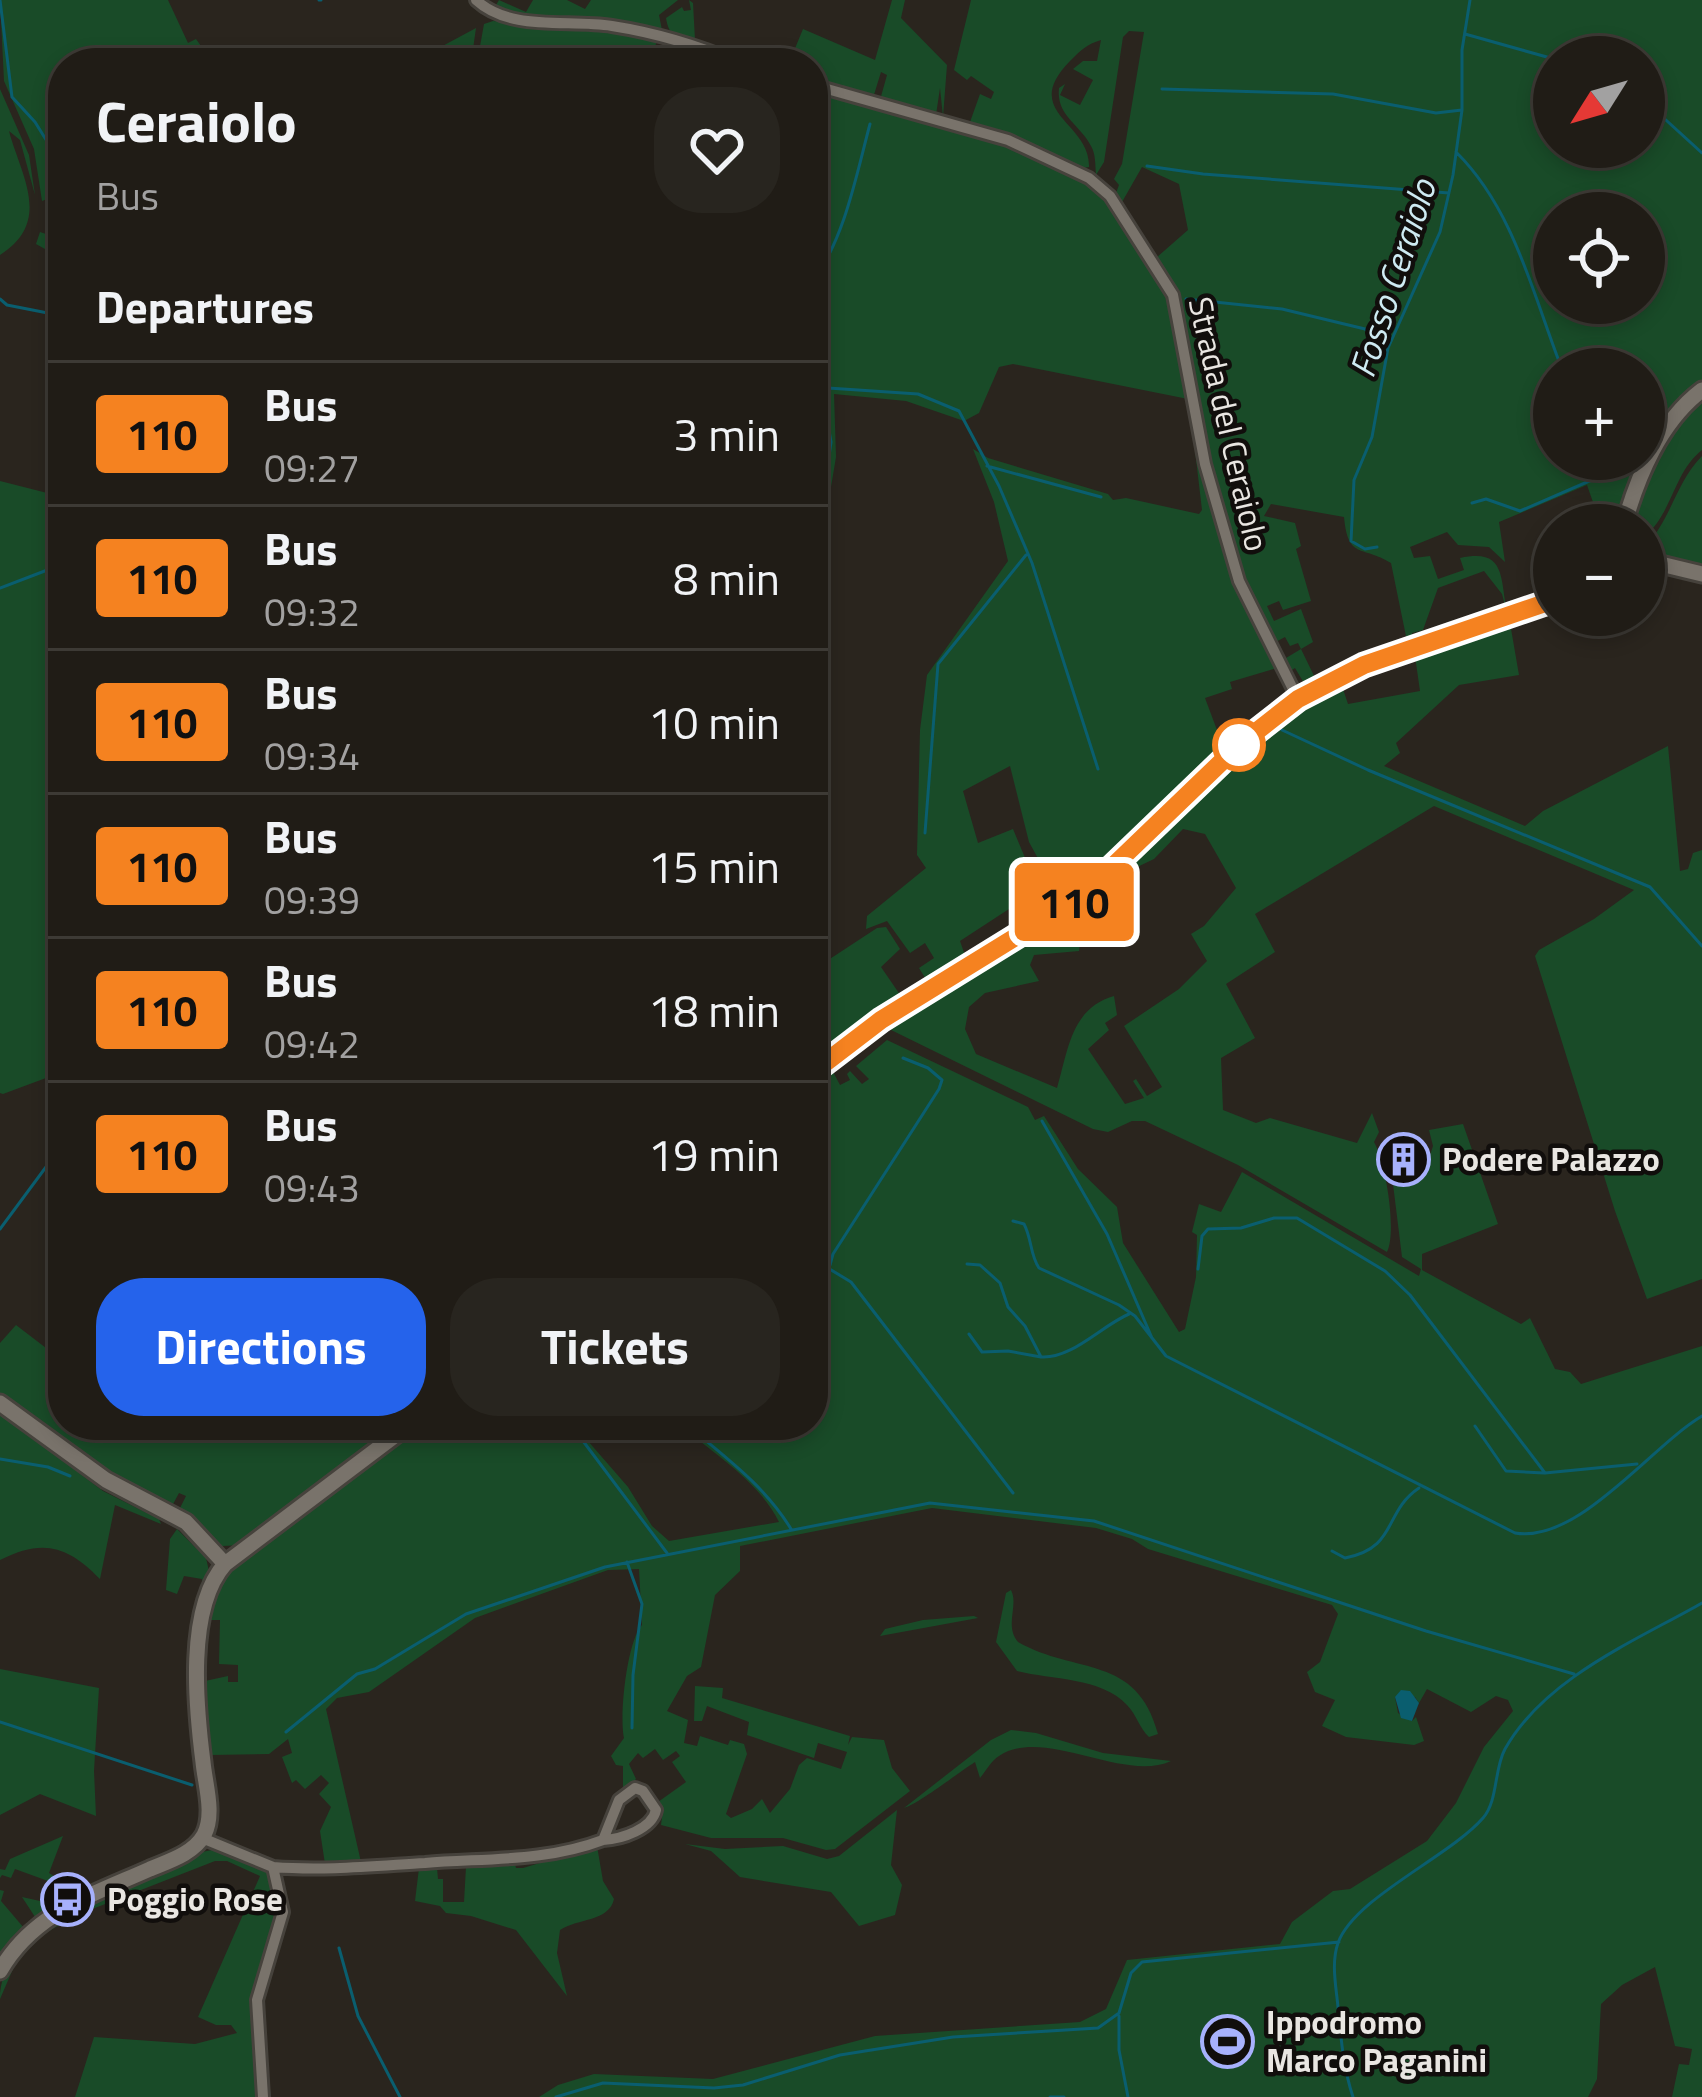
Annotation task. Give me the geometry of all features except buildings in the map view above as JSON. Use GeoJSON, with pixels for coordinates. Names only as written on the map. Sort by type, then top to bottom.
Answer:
{"type":"FeatureCollection","features":[{"type":"Feature","properties":{"kind":"main road"},"geometry":{"type":"LineString","coordinates":[[1632,504],[1653,450],[1676,415],[1702,390]]}},
{"type":"Feature","properties":{"kind":"main road"},"geometry":{"type":"LineString","coordinates":[[1665,565],[1702,574]]}},
{"type":"Feature","properties":{"kind":"main road"},"geometry":{"type":"LineString","coordinates":[[828,1061],[881,1020],[1082,896],[1238,746],[1298,699],[1364,665],[1533,607]]}},
{"type":"Feature","properties":{"kind":"main road"},"geometry":{"type":"LineString","coordinates":[[0,1402],[48,1437]]}},
{"type":"Feature","properties":{"kind":"main road"},"geometry":{"type":"LineString","coordinates":[[52,1440],[106,1480],[190,1525],[225,1564]]}},
{"type":"Feature","properties":{"kind":"main road"},"geometry":{"type":"LineString","coordinates":[[0,1971],[25,1936],[59,1910],[178,1857],[202,1838],[209,1814],[199,1714],[200,1632],[207,1595],[225,1564],[389,1440]]}},
{"type":"Feature","properties":{"kind":"street"},"geometry":{"type":"LineString","coordinates":[[476,0],[508,18],[608,26],[664,35],[699,48]]}},
{"type":"Feature","properties":{"kind":"street","name":"Strada del Ceraiolo"},"geometry":{"type":"LineString","coordinates":[[828,89],[1008,140],[1089,178],[1109,196],[1173,295],[1205,464],[1239,581],[1298,699]]}},
{"type":"Feature","properties":{"kind":"street"},"geometry":{"type":"LineString","coordinates":[[202,1838],[273,1868],[320,1870],[520,1859],[577,1850],[649,1825],[656,1810],[644,1791],[635,1788],[620,1800],[603,1840]]}},
{"type":"Feature","properties":{"kind":"street"},"geometry":{"type":"LineString","coordinates":[[263,2097],[257,2000],[284,1912],[273,1868]]}},
{"type":"Feature","properties":{"kind":"green space"},"geometry":{"type":"Polygon","coordinates":[[[0,0],[168,0],[188,43],[196,39],[202,48],[48,48],[48,199],[42,201],[34,149],[4,81],[0,0]]]}},
{"type":"Feature","properties":{"kind":"green space"},"geometry":{"type":"Polygon","coordinates":[[[499,0],[526,12],[533,0],[567,0],[585,9],[591,0],[678,0],[659,15],[662,30],[658,32],[516,16],[495,7],[499,0]]]}},
{"type":"Feature","properties":{"kind":"green space"},"geometry":{"type":"Polygon","coordinates":[[[689,0],[693,3],[695,40],[674,35],[666,18],[682,7],[691,10],[689,0]]]}},
{"type":"Feature","properties":{"kind":"green space"},"geometry":{"type":"Polygon","coordinates":[[[892,0],[905,0],[901,18],[947,65],[943,117],[940,88],[936,115],[880,100],[887,75],[881,72],[873,98],[828,85],[828,48],[795,48],[803,29],[875,60],[892,0]]]}},
{"type":"Feature","properties":{"kind":"green space"},"geometry":{"type":"Polygon","coordinates":[[[971,0],[1702,0],[1702,384],[1665,431],[1665,348],[1533,348],[1533,480],[1635,480],[1626,504],[1594,504],[1587,485],[1533,504],[1499,522],[1505,562],[1489,547],[1458,545],[1447,532],[1410,547],[1414,558],[1430,556],[1438,579],[1464,570],[1460,558],[1486,557],[1498,568],[1507,613],[1502,594],[1484,571],[1438,588],[1423,630],[1412,633],[1413,645],[1408,646],[1391,563],[1353,546],[1344,517],[1271,504],[1264,516],[1295,523],[1301,546],[1296,549],[1311,601],[1283,610],[1279,601],[1267,606],[1274,621],[1301,609],[1313,642],[1301,649],[1298,643],[1290,646],[1285,637],[1272,644],[1251,603],[1209,462],[1179,295],[1156,258],[1188,230],[1179,184],[1142,167],[1122,202],[1116,193],[1119,185],[1114,179],[1122,164],[1144,32],[1129,31],[1123,37],[1104,162],[1096,175],[1093,149],[1061,106],[1059,88],[1065,84],[1060,95],[1080,105],[1093,80],[1073,69],[1083,61],[1097,61],[1101,40],[1070,61],[1052,93],[1054,106],[1087,152],[1089,167],[1078,169],[1008,134],[970,122],[980,94],[991,99],[994,92],[971,76],[967,80],[954,70],[971,0]]]}},
{"type":"Feature","properties":{"kind":"green space"},"geometry":{"type":"Polygon","coordinates":[[[484,24],[613,29],[658,39],[654,48],[480,48],[484,24]]]}},
{"type":"Feature","properties":{"kind":"green space"},"geometry":{"type":"Polygon","coordinates":[[[476,28],[473,48],[439,48],[476,28]]]}},
{"type":"Feature","properties":{"kind":"green space"},"geometry":{"type":"Polygon","coordinates":[[[0,89],[29,155],[35,195],[20,140],[9,131],[29,197],[29,213],[16,242],[0,255],[0,89]]]}},
{"type":"Feature","properties":{"kind":"green space"},"geometry":{"type":"Polygon","coordinates":[[[828,93],[1005,143],[1090,185],[1106,198],[1167,292],[1188,399],[1013,364],[999,367],[979,413],[964,421],[906,401],[834,394],[836,457],[828,542],[828,93]]]}},
{"type":"Feature","properties":{"kind":"green space"},"geometry":{"type":"Polygon","coordinates":[[[40,232],[48,235],[48,251],[36,244],[40,232]]]}},
{"type":"Feature","properties":{"kind":"green space"},"geometry":{"type":"Polygon","coordinates":[[[1702,403],[1702,450],[1685,470],[1665,509],[1665,504],[1637,504],[1646,480],[1665,480],[1665,445],[1702,403]]]}},
{"type":"Feature","properties":{"kind":"green space"},"geometry":{"type":"Polygon","coordinates":[[[1192,425],[1235,582],[1277,668],[1230,682],[1232,689],[1205,698],[1217,730],[1238,718],[1248,729],[1063,904],[1029,842],[1010,766],[963,791],[978,843],[1013,829],[1044,903],[1016,920],[1009,909],[960,941],[968,964],[929,984],[919,968],[934,958],[925,943],[910,953],[887,921],[866,929],[867,916],[926,868],[917,855],[920,730],[927,675],[1008,561],[994,502],[973,449],[988,458],[1108,494],[1113,500],[1126,498],[1199,514],[1192,425]]]}},
{"type":"Feature","properties":{"kind":"green space"},"geometry":{"type":"Polygon","coordinates":[[[1702,456],[1702,569],[1665,560],[1665,518],[1702,456]]]}},
{"type":"Feature","properties":{"kind":"green space"},"geometry":{"type":"Polygon","coordinates":[[[0,481],[48,493],[48,1077],[0,1093],[0,481]]]}},
{"type":"Feature","properties":{"kind":"green space"},"geometry":{"type":"Polygon","coordinates":[[[1533,613],[1533,618],[1510,623],[1519,675],[1459,685],[1396,743],[1400,753],[1384,766],[1525,826],[1543,811],[1668,746],[1680,871],[1688,869],[1693,853],[1702,850],[1702,1279],[1647,1299],[1535,956],[1634,890],[1434,806],[1255,914],[1275,952],[1226,984],[1255,1038],[1221,1058],[1223,1110],[1256,1123],[1270,1118],[1357,1143],[1372,1113],[1379,1132],[1374,1142],[1389,1197],[1387,1252],[1238,1165],[1145,1121],[1132,1121],[1108,1132],[1093,1129],[887,1028],[894,1019],[1078,908],[1274,722],[1341,683],[1348,704],[1420,691],[1415,656],[1533,613]],[[1183,829],[1154,859],[1133,869],[1109,920],[1083,921],[1079,951],[1034,955],[1030,965],[1039,981],[985,993],[969,1007],[965,1029],[976,1054],[1057,1088],[1080,1021],[1088,1010],[1114,996],[1117,1015],[1105,1023],[1109,1030],[1088,1049],[1125,1104],[1144,1098],[1136,1079],[1147,1096],[1162,1087],[1124,1026],[1179,989],[1207,961],[1191,934],[1204,926],[1236,888],[1205,834],[1183,829]]]}},
{"type":"Feature","properties":{"kind":"green space"},"geometry":{"type":"Polygon","coordinates":[[[1301,649],[1317,682],[1299,693],[1304,683],[1295,668],[1287,673],[1281,661],[1301,649]]]}},
{"type":"Feature","properties":{"kind":"green space"},"geometry":{"type":"Polygon","coordinates":[[[886,927],[900,949],[881,967],[903,999],[828,1054],[828,960],[886,927]]]}},
{"type":"Feature","properties":{"kind":"green space"},"geometry":{"type":"Polygon","coordinates":[[[887,1040],[1028,1107],[1035,1120],[1044,1116],[1078,1169],[1117,1207],[1123,1243],[1179,1332],[1185,1329],[1196,1277],[1197,1235],[1192,1232],[1199,1204],[1221,1212],[1242,1172],[1419,1276],[1421,1269],[1402,1257],[1392,1176],[1422,1180],[1433,1146],[1429,1130],[1463,1124],[1498,1224],[1422,1254],[1422,1270],[1521,1324],[1530,1318],[1555,1369],[1570,1372],[1581,1384],[1702,1346],[1702,2097],[1672,2097],[1679,2064],[1689,2065],[1692,2049],[1675,2046],[1655,1967],[1622,1985],[1601,2004],[1597,2079],[1588,2097],[539,2097],[558,2085],[594,2074],[713,2079],[875,2036],[1080,2022],[1106,2009],[1127,1960],[1280,1944],[1292,1922],[1333,1891],[1350,1889],[1427,1841],[1456,1803],[1484,1747],[1513,1711],[1508,1700],[1496,1696],[1471,1712],[1427,1689],[1419,1703],[1415,1697],[1395,1697],[1398,1713],[1412,1721],[1416,1717],[1424,1741],[1414,1745],[1346,1737],[1322,1726],[1335,1700],[1315,1692],[1307,1672],[1320,1662],[1338,1614],[1332,1605],[1148,1549],[1096,1528],[932,1508],[740,1546],[740,1571],[715,1595],[701,1667],[687,1676],[667,1711],[688,1720],[684,1743],[697,1746],[700,1736],[728,1745],[730,1740],[744,1744],[747,1754],[726,1814],[731,1818],[762,1799],[770,1813],[807,1758],[841,1769],[847,1752],[818,1743],[814,1758],[747,1735],[749,1722],[707,1706],[702,1721],[694,1721],[695,1686],[723,1688],[722,1698],[850,1736],[848,1745],[852,1737],[884,1740],[892,1768],[910,1791],[835,1849],[783,1838],[711,1838],[661,1825],[663,1810],[658,1802],[686,1782],[672,1762],[680,1756],[676,1751],[663,1760],[655,1749],[643,1758],[638,1753],[629,1764],[636,1779],[623,1791],[623,1766],[616,1765],[611,1756],[624,1738],[626,1679],[632,1646],[642,1625],[639,1569],[608,1570],[475,1618],[369,1692],[337,1698],[326,1709],[361,1862],[325,1864],[320,1831],[331,1807],[319,1794],[329,1783],[321,1775],[305,1789],[296,1780],[292,1783],[282,1757],[292,1753],[288,1739],[269,1754],[210,1755],[205,1681],[228,1676],[228,1682],[238,1682],[238,1665],[219,1664],[220,1620],[206,1620],[217,1590],[233,1568],[397,1440],[587,1440],[628,1487],[652,1526],[669,1541],[779,1522],[748,1481],[699,1440],[828,1440],[828,1067],[840,1085],[850,1080],[850,1071],[862,1084],[869,1079],[856,1066],[887,1040]]]}},
{"type":"Feature","properties":{"kind":"green space"},"geometry":{"type":"Polygon","coordinates":[[[16,1325],[48,1350],[48,1431],[0,1397],[0,1343],[16,1325]]]}},
{"type":"Feature","properties":{"kind":"green space"},"geometry":{"type":"Polygon","coordinates":[[[0,1413],[103,1491],[161,1524],[115,1505],[100,1579],[77,1559],[54,1549],[29,1549],[0,1560],[0,1413]]]}},
{"type":"Feature","properties":{"kind":"green space"},"geometry":{"type":"Polygon","coordinates":[[[61,1440],[370,1440],[374,1447],[244,1545],[222,1546],[179,1510],[186,1496],[179,1493],[172,1506],[101,1468],[61,1440]]]}},
{"type":"Feature","properties":{"kind":"green space"},"geometry":{"type":"Polygon","coordinates":[[[177,1529],[206,1558],[209,1571],[202,1583],[202,1579],[184,1576],[177,1594],[166,1590],[170,1539],[177,1529]]]}},
{"type":"Feature","properties":{"kind":"green space"},"geometry":{"type":"Polygon","coordinates":[[[1011,1590],[1012,1629],[1018,1642],[1120,1678],[1148,1708],[1158,1734],[1149,1737],[1127,1705],[1104,1689],[1017,1671],[996,1642],[1006,1593],[1011,1590]]]}},
{"type":"Feature","properties":{"kind":"green space"},"geometry":{"type":"Polygon","coordinates":[[[978,1618],[880,1636],[885,1629],[923,1620],[978,1618]]]}},
{"type":"Feature","properties":{"kind":"green space"},"geometry":{"type":"Polygon","coordinates":[[[0,1669],[99,1688],[96,1816],[40,1794],[0,1815],[0,1669]]]}},
{"type":"Feature","properties":{"kind":"green space"},"geometry":{"type":"Polygon","coordinates":[[[1011,1730],[1103,1753],[1171,1761],[1130,1765],[1061,1750],[1017,1749],[996,1758],[980,1778],[975,1762],[904,1808],[991,1740],[1011,1730]]]}},
{"type":"Feature","properties":{"kind":"green space"},"geometry":{"type":"Polygon","coordinates":[[[897,1810],[891,1865],[902,1885],[895,1915],[859,1926],[831,1892],[740,1877],[711,1851],[685,1844],[725,1849],[783,1846],[827,1859],[839,1856],[897,1810]]]}},
{"type":"Feature","properties":{"kind":"green space"},"geometry":{"type":"Polygon","coordinates":[[[63,1836],[49,1873],[77,1890],[167,1856],[37,1920],[22,1897],[40,1901],[48,1881],[15,1869],[11,1878],[0,1878],[0,1869],[5,1870],[10,1859],[63,1836]]]}},
{"type":"Feature","properties":{"kind":"green space"},"geometry":{"type":"Polygon","coordinates":[[[597,1846],[603,1881],[614,1899],[606,1912],[560,1930],[557,1953],[567,1996],[516,1930],[415,1901],[419,1868],[437,1868],[438,1879],[443,1879],[443,1902],[464,1902],[466,1867],[515,1864],[523,1868],[597,1846]]]}},
{"type":"Feature","properties":{"kind":"green space"},"geometry":{"type":"Polygon","coordinates":[[[212,1850],[267,1869],[281,1912],[256,1988],[259,2097],[75,2097],[94,2037],[195,2044],[237,2033],[231,2025],[198,2017],[260,1876],[227,1861],[215,1861],[77,1915],[42,1935],[16,1962],[0,1999],[4,1975],[16,1954],[56,1920],[212,1850]]]}},
{"type":"Feature","properties":{"kind":"green space"},"geometry":{"type":"Polygon","coordinates":[[[0,1890],[4,1891],[1,1901],[24,1928],[0,1959],[0,1890]]]}},
{"type":"Feature","properties":{"kind":"water"},"geometry":{"type":"Polygon","coordinates":[[[1401,1690],[1410,1691],[1419,1703],[1412,1721],[1401,1718],[1395,1697],[1401,1690]]]}},
{"type":"Feature","properties":{"kind":"waterway"},"geometry":{"type":"LineString","coordinates":[[0,0],[12,97],[48,143]]}},
{"type":"Feature","properties":{"kind":"waterway","name":"Fosso Ceraiolo"},"geometry":{"type":"LineString","coordinates":[[1377,547],[1365,549],[1351,541],[1354,480],[1372,437],[1388,348],[1440,232],[1462,110],[1462,50],[1470,0]]}},
{"type":"Feature","properties":{"kind":"waterway"},"geometry":{"type":"LineString","coordinates":[[1465,34],[1533,53]]}},
{"type":"Feature","properties":{"kind":"waterway"},"geometry":{"type":"LineString","coordinates":[[1162,89],[1333,94],[1436,113],[1462,110]]}},
{"type":"Feature","properties":{"kind":"waterway"},"geometry":{"type":"LineString","coordinates":[[1665,119],[1702,153]]}},
{"type":"Feature","properties":{"kind":"waterway"},"geometry":{"type":"LineString","coordinates":[[828,255],[870,124]]}},
{"type":"Feature","properties":{"kind":"waterway"},"geometry":{"type":"LineString","coordinates":[[1456,152],[1507,226],[1554,348]]}},
{"type":"Feature","properties":{"kind":"waterway"},"geometry":{"type":"LineString","coordinates":[[1147,166],[1449,193]]}},
{"type":"Feature","properties":{"kind":"waterway"},"geometry":{"type":"LineString","coordinates":[[0,299],[7,305],[48,313]]}},
{"type":"Feature","properties":{"kind":"waterway"},"geometry":{"type":"LineString","coordinates":[[1186,299],[1282,309],[1365,329],[1388,348]]}},
{"type":"Feature","properties":{"kind":"waterway"},"geometry":{"type":"LineString","coordinates":[[828,388],[918,394],[959,411],[1032,563],[1098,769]]}},
{"type":"Feature","properties":{"kind":"waterway"},"geometry":{"type":"LineString","coordinates":[[828,424],[828,464]]}},
{"type":"Feature","properties":{"kind":"waterway"},"geometry":{"type":"LineString","coordinates":[[987,466],[1101,497]]}},
{"type":"Feature","properties":{"kind":"waterway"},"geometry":{"type":"LineString","coordinates":[[1472,503],[1486,499],[1520,511],[1592,480]]}},
{"type":"Feature","properties":{"kind":"waterway"},"geometry":{"type":"LineString","coordinates":[[925,833],[938,664],[1026,555]]}},
{"type":"Feature","properties":{"kind":"waterway"},"geometry":{"type":"LineString","coordinates":[[0,588],[48,570]]}},
{"type":"Feature","properties":{"kind":"waterway"},"geometry":{"type":"LineString","coordinates":[[1282,730],[1650,887],[1702,946]]}},
{"type":"Feature","properties":{"kind":"waterway"},"geometry":{"type":"LineString","coordinates":[[830,1265],[939,1089],[942,1080],[903,1058]]}},
{"type":"Feature","properties":{"kind":"waterway"},"geometry":{"type":"LineString","coordinates":[[1042,1121],[1107,1234],[1152,1338]]}},
{"type":"Feature","properties":{"kind":"waterway"},"geometry":{"type":"LineString","coordinates":[[0,1229],[48,1164]]}},
{"type":"Feature","properties":{"kind":"waterway"},"geometry":{"type":"LineString","coordinates":[[1198,1269],[1202,1236],[1208,1229],[1297,1218],[1385,1271],[1410,1295],[1545,1473],[1637,1464]]}},
{"type":"Feature","properties":{"kind":"waterway"},"geometry":{"type":"LineString","coordinates":[[1013,1221],[1024,1224],[1039,1268],[1135,1316],[1166,1356],[1515,1533],[1564,1524],[1588,1509],[1702,1416]]}},
{"type":"Feature","properties":{"kind":"waterway"},"geometry":{"type":"LineString","coordinates":[[967,1264],[980,1265],[1000,1283],[1008,1307],[1025,1326],[1041,1357],[1064,1353],[1129,1314]]}},
{"type":"Feature","properties":{"kind":"waterway"},"geometry":{"type":"LineString","coordinates":[[828,1268],[851,1282],[1013,1493]]}},
{"type":"Feature","properties":{"kind":"waterway"},"geometry":{"type":"LineString","coordinates":[[969,1334],[982,1352],[1041,1357]]}},
{"type":"Feature","properties":{"kind":"waterway"},"geometry":{"type":"LineString","coordinates":[[1475,1426],[1506,1471],[1544,1473]]}},
{"type":"Feature","properties":{"kind":"waterway"},"geometry":{"type":"LineString","coordinates":[[582,1440],[667,1553]]}},
{"type":"Feature","properties":{"kind":"waterway"},"geometry":{"type":"LineString","coordinates":[[705,1440],[757,1486],[791,1529]]}},
{"type":"Feature","properties":{"kind":"waterway"},"geometry":{"type":"LineString","coordinates":[[0,1459],[70,1476]]}},
{"type":"Feature","properties":{"kind":"waterway"},"geometry":{"type":"LineString","coordinates":[[1332,1551],[1345,1558],[1374,1546],[1419,1488]]}},
{"type":"Feature","properties":{"kind":"waterway"},"geometry":{"type":"LineString","coordinates":[[286,1732],[357,1674],[375,1669],[466,1614],[605,1567],[930,1503],[1094,1521],[1426,1631],[1574,1674]]}},
{"type":"Feature","properties":{"kind":"waterway"},"geometry":{"type":"LineString","coordinates":[[627,1562],[642,1604],[632,1728]]}},
{"type":"Feature","properties":{"kind":"waterway"},"geometry":{"type":"LineString","coordinates":[[1353,2097],[1335,1975],[1336,1951],[1347,1926],[1483,1818],[1505,1749],[1543,1702],[1593,1664],[1702,1603]]}},
{"type":"Feature","properties":{"kind":"waterway"},"geometry":{"type":"LineString","coordinates":[[0,1722],[192,1785]]}},
{"type":"Feature","properties":{"kind":"waterway"},"geometry":{"type":"LineString","coordinates":[[556,2097],[603,2083],[743,2085],[840,2055],[953,2037],[1098,2028],[1119,2013],[1131,1973],[1142,1962],[1339,1942]]}},
{"type":"Feature","properties":{"kind":"waterway"},"geometry":{"type":"LineString","coordinates":[[339,1948],[358,2016],[400,2097]]}},
{"type":"Feature","properties":{"kind":"waterway"},"geometry":{"type":"LineString","coordinates":[[1119,2016],[1119,2050],[1128,2097]]}},
{"type":"Feature","properties":{"kind":"waterway"},"geometry":{"type":"LineString","coordinates":[[267,2071],[269,2097]]}},
{"type":"Feature","properties":{"kind":"waterway"},"geometry":{"type":"LineString","coordinates":[[1050,2097],[1064,2097]]}},
{"type":"Feature","properties":{"kind":"bus line","name":"110"},"geometry":{"type":"LineString","coordinates":[[828,1061],[881,1020],[1082,896],[1238,746],[1298,699],[1364,665],[1533,608]]}},
{"type":"Feature","properties":{"kind":"place","name":"Podere Palazzo"},"geometry":{"type":"Point","coordinates":[1403,1159]}},
{"type":"Feature","properties":{"kind":"place","name":"Poggio Rose"},"geometry":{"type":"Point","coordinates":[68,1899]}},
{"type":"Feature","properties":{"kind":"place","name":"Ippodromo Marco Paganini"},"geometry":{"type":"Point","coordinates":[1227,2041]}}]}
